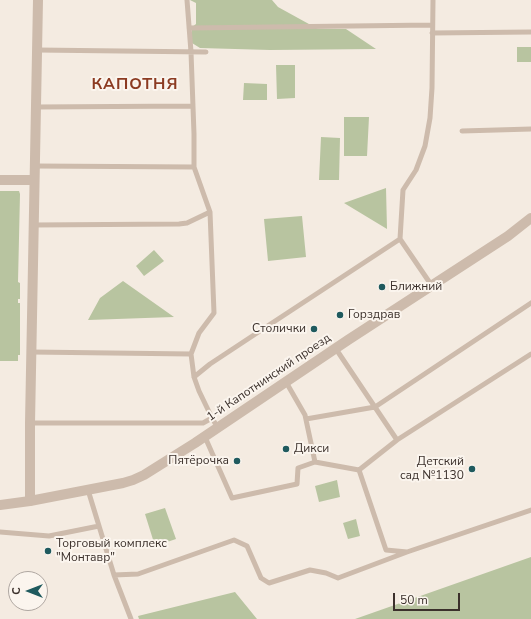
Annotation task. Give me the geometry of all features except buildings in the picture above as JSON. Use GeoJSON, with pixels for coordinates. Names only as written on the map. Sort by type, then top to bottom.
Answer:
{"type":"FeatureCollection","features":[{"type":"Feature","properties":{"kind":"street"},"geometry":{"type":"LineString","coordinates":[[30,501],[31,352],[38,0]]}},
{"type":"Feature","properties":{"kind":"street"},"geometry":{"type":"LineString","coordinates":[[0,180],[34,180]]}},
{"type":"Feature","properties":{"kind":"street","name":"1-й Капотнинский проезд"},"geometry":{"type":"LineString","coordinates":[[0,505],[30,501],[123,483],[144,475],[180,454],[336,348],[508,236],[531,218]]}},
{"type":"Feature","properties":{"kind":"lane"},"geometry":{"type":"LineString","coordinates":[[187,0],[191,52],[194,167],[210,212],[214,313],[199,333],[191,354],[194,377],[198,391],[218,428]]}},
{"type":"Feature","properties":{"kind":"lane"},"geometry":{"type":"LineString","coordinates":[[432,286],[400,239],[403,190],[416,170],[425,146],[430,118],[432,88],[433,0]]}},
{"type":"Feature","properties":{"kind":"lane"},"geometry":{"type":"LineString","coordinates":[[189,28],[432,24]]}},
{"type":"Feature","properties":{"kind":"lane"},"geometry":{"type":"LineString","coordinates":[[432,33],[531,32]]}},
{"type":"Feature","properties":{"kind":"lane"},"geometry":{"type":"LineString","coordinates":[[37,50],[206,52]]}},
{"type":"Feature","properties":{"kind":"lane"},"geometry":{"type":"LineString","coordinates":[[36,107],[193,106]]}},
{"type":"Feature","properties":{"kind":"lane"},"geometry":{"type":"LineString","coordinates":[[462,131],[531,129]]}},
{"type":"Feature","properties":{"kind":"lane"},"geometry":{"type":"LineString","coordinates":[[35,166],[194,167]]}},
{"type":"Feature","properties":{"kind":"lane"},"geometry":{"type":"LineString","coordinates":[[34,225],[179,224],[187,223],[210,212]]}},
{"type":"Feature","properties":{"kind":"lane"},"geometry":{"type":"LineString","coordinates":[[194,377],[210,364],[400,239]]}},
{"type":"Feature","properties":{"kind":"lane"},"geometry":{"type":"LineString","coordinates":[[306,419],[375,407],[531,303]]}},
{"type":"Feature","properties":{"kind":"lane"},"geometry":{"type":"LineString","coordinates":[[336,348],[397,440]]}},
{"type":"Feature","properties":{"kind":"lane"},"geometry":{"type":"LineString","coordinates":[[31,352],[191,354]]}},
{"type":"Feature","properties":{"kind":"lane"},"geometry":{"type":"LineString","coordinates":[[205,437],[232,498],[297,484],[298,468],[315,462],[359,470],[397,440],[531,354]]}},
{"type":"Feature","properties":{"kind":"lane"},"geometry":{"type":"LineString","coordinates":[[286,382],[305,415],[315,462]]}},
{"type":"Feature","properties":{"kind":"lane"},"geometry":{"type":"LineString","coordinates":[[30,423],[203,423],[212,418]]}},
{"type":"Feature","properties":{"kind":"lane"},"geometry":{"type":"LineString","coordinates":[[359,470],[386,550],[407,552]]}},
{"type":"Feature","properties":{"kind":"lane"},"geometry":{"type":"LineString","coordinates":[[88,490],[114,575],[131,619]]}},
{"type":"Feature","properties":{"kind":"lane"},"geometry":{"type":"LineString","coordinates":[[114,575],[138,574],[234,540],[247,546],[261,578],[269,583],[310,570],[326,573],[338,578],[407,552],[531,510]]}},
{"type":"Feature","properties":{"kind":"lane"},"geometry":{"type":"LineString","coordinates":[[0,532],[49,536],[99,526]]}},
{"type":"Feature","properties":{"kind":"green space"},"geometry":{"type":"Polygon","coordinates":[[[190,0],[272,0],[278,7],[318,29],[346,29],[376,49],[270,50],[200,48],[192,43],[192,27],[196,24],[196,3],[190,0]]]}},
{"type":"Feature","properties":{"kind":"green space"},"geometry":{"type":"Polygon","coordinates":[[[517,47],[531,47],[531,62],[517,62],[517,47]]]}},
{"type":"Feature","properties":{"kind":"green space"},"geometry":{"type":"Polygon","coordinates":[[[276,65],[295,65],[295,98],[277,99],[276,65]]]}},
{"type":"Feature","properties":{"kind":"green space"},"geometry":{"type":"Polygon","coordinates":[[[244,83],[267,84],[267,100],[243,100],[244,83]]]}},
{"type":"Feature","properties":{"kind":"green space"},"geometry":{"type":"Polygon","coordinates":[[[344,117],[369,117],[367,156],[344,156],[344,117]]]}},
{"type":"Feature","properties":{"kind":"green space"},"geometry":{"type":"Polygon","coordinates":[[[321,137],[340,138],[339,180],[319,180],[321,137]]]}},
{"type":"Feature","properties":{"kind":"green space"},"geometry":{"type":"Polygon","coordinates":[[[386,188],[387,229],[344,203],[386,188]]]}},
{"type":"Feature","properties":{"kind":"green space"},"geometry":{"type":"Polygon","coordinates":[[[0,191],[19,191],[20,194],[18,282],[20,283],[20,299],[18,299],[18,303],[20,303],[20,355],[18,355],[18,361],[0,361],[0,191]]]}},
{"type":"Feature","properties":{"kind":"green space"},"geometry":{"type":"Polygon","coordinates":[[[302,216],[306,257],[268,261],[264,219],[302,216]]]}},
{"type":"Feature","properties":{"kind":"green space"},"geometry":{"type":"Polygon","coordinates":[[[154,250],[164,261],[144,276],[136,266],[154,250]]]}},
{"type":"Feature","properties":{"kind":"green space"},"geometry":{"type":"Polygon","coordinates":[[[123,281],[174,317],[88,320],[100,298],[123,281]]]}},
{"type":"Feature","properties":{"kind":"green space"},"geometry":{"type":"Polygon","coordinates":[[[337,480],[340,497],[319,502],[315,486],[337,480]]]}},
{"type":"Feature","properties":{"kind":"green space"},"geometry":{"type":"Polygon","coordinates":[[[165,508],[176,539],[155,546],[145,514],[165,508]]]}},
{"type":"Feature","properties":{"kind":"green space"},"geometry":{"type":"Polygon","coordinates":[[[356,519],[360,536],[348,539],[343,523],[356,519]]]}},
{"type":"Feature","properties":{"kind":"green space"},"geometry":{"type":"Polygon","coordinates":[[[531,557],[531,619],[355,619],[531,557]]]}},
{"type":"Feature","properties":{"kind":"green space"},"geometry":{"type":"Polygon","coordinates":[[[235,592],[257,619],[139,619],[138,616],[235,592]]]}},
{"type":"Feature","properties":{"kind":"place","name":"Ближний"},"geometry":{"type":"Point","coordinates":[382,287]}},
{"type":"Feature","properties":{"kind":"place","name":"Горздрав"},"geometry":{"type":"Point","coordinates":[340,315]}},
{"type":"Feature","properties":{"kind":"place","name":"Столички"},"geometry":{"type":"Point","coordinates":[314,329]}},
{"type":"Feature","properties":{"kind":"place","name":"Дикси"},"geometry":{"type":"Point","coordinates":[286,449]}},
{"type":"Feature","properties":{"kind":"place","name":"Пятёрочка"},"geometry":{"type":"Point","coordinates":[237,461]}},
{"type":"Feature","properties":{"kind":"place","name":"Детский сад №1130"},"geometry":{"type":"Point","coordinates":[472,469]}},
{"type":"Feature","properties":{"kind":"place","name":"Торговый комплекс \"Монтавр\""},"geometry":{"type":"Point","coordinates":[48,551]}},
{"type":"Feature","properties":{"kind":"district","name":"КАПОТНЯ"},"geometry":{"type":"Point","coordinates":[135,85]}}]}
